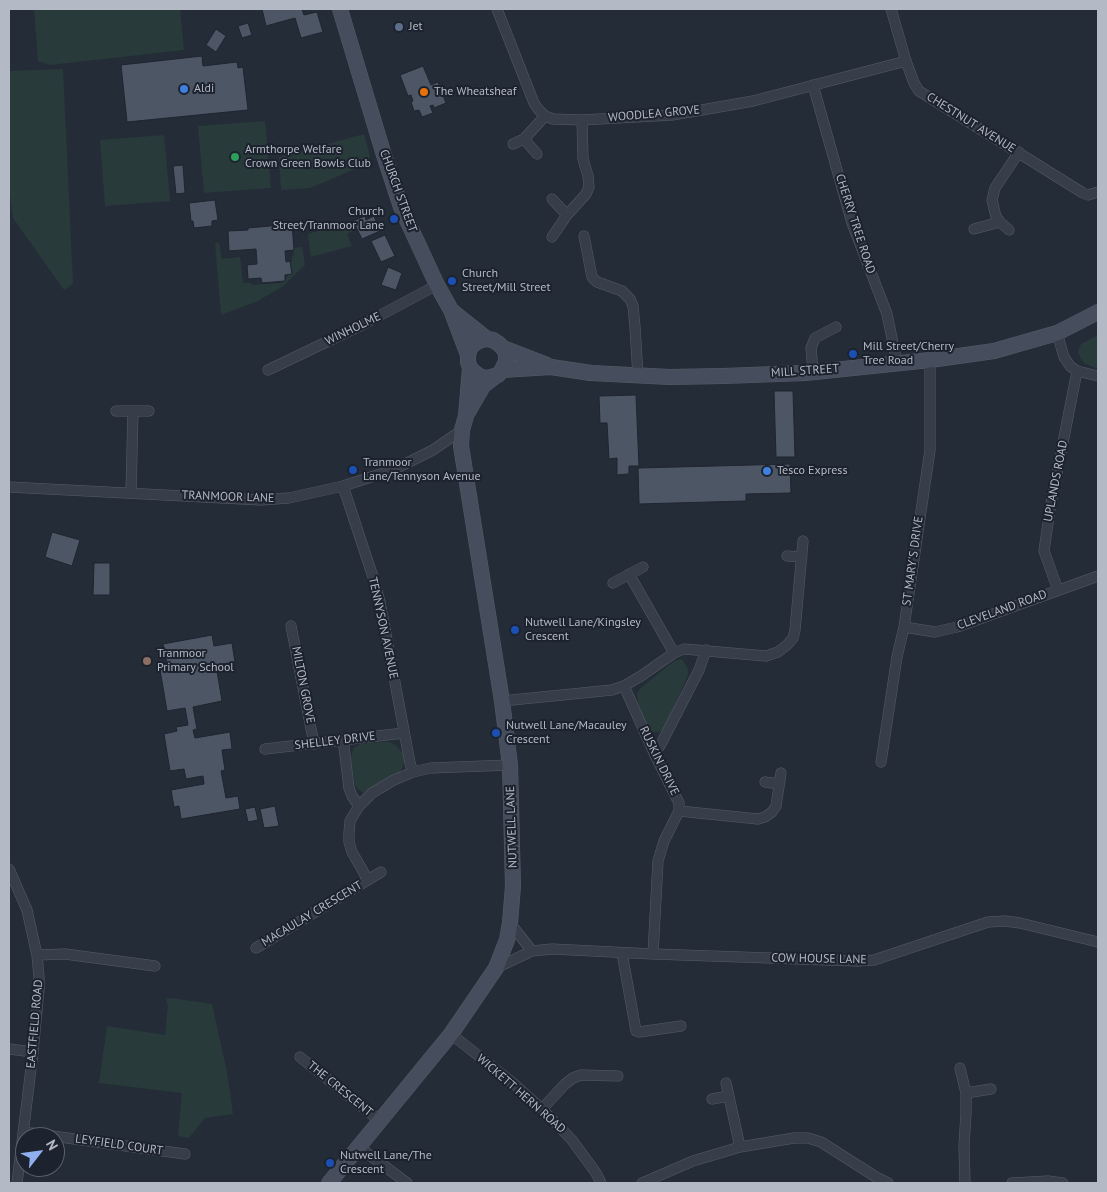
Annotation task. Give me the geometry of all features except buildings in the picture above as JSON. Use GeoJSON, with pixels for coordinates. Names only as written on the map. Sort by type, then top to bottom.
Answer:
{"type":"FeatureCollection","features":[{"type":"Feature","properties":{"kind":"street","name":"CHURCH STREET"},"geometry":{"type":"LineString","coordinates":[[340,9],[401,207],[437,285],[451,310],[469,361]]}},
{"type":"Feature","properties":{"kind":"street"},"geometry":{"type":"LineString","coordinates":[[496,9],[534,103],[545,116],[524,139],[513,144]]}},
{"type":"Feature","properties":{"kind":"street","name":"CHESTNUT AVENUE"},"geometry":{"type":"LineString","coordinates":[[892,9],[906,61],[919,91],[1019,152],[1083,194],[1088,195],[1098,192]]}},
{"type":"Feature","properties":{"kind":"street","name":"WOODLEA GROVE"},"geometry":{"type":"LineString","coordinates":[[545,116],[553,119],[582,120],[672,115],[753,101],[906,61]]}},
{"type":"Feature","properties":{"kind":"street","name":"CHERRY TREE ROAD"},"geometry":{"type":"LineString","coordinates":[[813,85],[852,222],[887,314],[897,363]]}},
{"type":"Feature","properties":{"kind":"street"},"geometry":{"type":"LineString","coordinates":[[552,237],[567,215],[586,194],[589,187],[583,160],[582,120]]}},
{"type":"Feature","properties":{"kind":"street"},"geometry":{"type":"LineString","coordinates":[[524,139],[537,154]]}},
{"type":"Feature","properties":{"kind":"street"},"geometry":{"type":"LineString","coordinates":[[1009,230],[996,217],[992,200],[995,188],[1019,152]]}},
{"type":"Feature","properties":{"kind":"street"},"geometry":{"type":"LineString","coordinates":[[552,200],[567,215]]}},
{"type":"Feature","properties":{"kind":"street"},"geometry":{"type":"LineString","coordinates":[[974,229],[1000,222]]}},
{"type":"Feature","properties":{"kind":"street"},"geometry":{"type":"LineString","coordinates":[[584,236],[592,277],[597,282],[622,291],[630,299],[633,306],[638,376]]}},
{"type":"Feature","properties":{"kind":"street","name":"WINHOLME"},"geometry":{"type":"LineString","coordinates":[[268,370],[362,325],[437,285]]}},
{"type":"Feature","properties":{"kind":"street","name":"CHURCH STREET"},"geometry":{"type":"LineString","coordinates":[[451,310],[487,339]]}},
{"type":"Feature","properties":{"kind":"street","name":"MILL STREET"},"geometry":{"type":"LineString","coordinates":[[503,348],[551,367],[591,373],[670,377],[812,372],[930,360],[994,351],[1057,334],[1098,312]]}},
{"type":"Feature","properties":{"kind":"street"},"geometry":{"type":"LineString","coordinates":[[812,372],[812,348],[815,338],[836,327]]}},
{"type":"Feature","properties":{"kind":"street"},"geometry":{"type":"LineString","coordinates":[[1057,334],[1064,357],[1070,366],[1077,371],[1098,376]]}},
{"type":"Feature","properties":{"kind":"street"},"geometry":{"type":"LineString","coordinates":[[464,423],[483,386],[500,372],[506,361],[506,354],[503,348],[493,340],[481,340],[470,348],[469,361],[475,374],[488,378],[500,372]]}},
{"type":"Feature","properties":{"kind":"street","name":"ST MARY'S DRIVE"},"geometry":{"type":"LineString","coordinates":[[881,762],[897,657],[904,627],[930,450],[930,360]]}},
{"type":"Feature","properties":{"kind":"street","name":"NUTWELL LANE"},"geometry":{"type":"LineString","coordinates":[[329,1183],[451,1034],[496,968],[507,940],[510,923],[513,886],[510,765],[502,701],[461,446],[469,361]]}},
{"type":"Feature","properties":{"kind":"street","name":"MILL STREET"},"geometry":{"type":"LineString","coordinates":[[500,372],[551,367]]}},
{"type":"Feature","properties":{"kind":"street","name":"UPLANDS ROAD"},"geometry":{"type":"LineString","coordinates":[[1058,590],[1044,551],[1050,509],[1077,371]]}},
{"type":"Feature","properties":{"kind":"street"},"geometry":{"type":"LineString","coordinates":[[116,411],[149,411]]}},
{"type":"Feature","properties":{"kind":"street"},"geometry":{"type":"LineString","coordinates":[[131,493],[133,411]]}},
{"type":"Feature","properties":{"kind":"street","name":"TRANMOOR LANE"},"geometry":{"type":"LineString","coordinates":[[9,487],[261,500],[289,498],[343,486],[393,470],[414,461],[433,450],[464,423]]}},
{"type":"Feature","properties":{"kind":"street","name":"TENNYSON AVENUE"},"geometry":{"type":"LineString","coordinates":[[343,486],[380,602],[412,772]]}},
{"type":"Feature","properties":{"kind":"street"},"geometry":{"type":"LineString","coordinates":[[502,701],[612,690],[624,686],[674,652],[684,649],[766,656],[778,652],[793,638],[795,630],[803,541]]}},
{"type":"Feature","properties":{"kind":"street"},"geometry":{"type":"LineString","coordinates":[[788,556],[802,557]]}},
{"type":"Feature","properties":{"kind":"street"},"geometry":{"type":"LineString","coordinates":[[613,583],[644,567]]}},
{"type":"Feature","properties":{"kind":"street"},"geometry":{"type":"LineString","coordinates":[[629,574],[674,652]]}},
{"type":"Feature","properties":{"kind":"street","name":"CLEVELAND ROAD"},"geometry":{"type":"LineString","coordinates":[[904,627],[935,632],[956,627],[1098,576]]}},
{"type":"Feature","properties":{"kind":"street","name":"MILTON GROVE"},"geometry":{"type":"LineString","coordinates":[[292,626],[314,744]]}},
{"type":"Feature","properties":{"kind":"street"},"geometry":{"type":"LineString","coordinates":[[654,753],[661,744],[699,670],[706,650]]}},
{"type":"Feature","properties":{"kind":"street","name":"RUSKIN DRIVE"},"geometry":{"type":"LineString","coordinates":[[624,686],[654,753],[677,798],[679,811],[664,841],[658,861],[653,954]]}},
{"type":"Feature","properties":{"kind":"street","name":"SHELLEY DRIVE"},"geometry":{"type":"LineString","coordinates":[[265,749],[404,733]]}},
{"type":"Feature","properties":{"kind":"street"},"geometry":{"type":"LineString","coordinates":[[342,740],[352,796],[359,806]]}},
{"type":"Feature","properties":{"kind":"street","name":"MACAULAY CRESCENT"},"geometry":{"type":"LineString","coordinates":[[368,880],[352,852],[349,842],[350,821],[359,806],[372,793],[412,772],[430,768],[510,765]]}},
{"type":"Feature","properties":{"kind":"street"},"geometry":{"type":"LineString","coordinates":[[679,811],[758,819],[765,818],[776,806],[781,773]]}},
{"type":"Feature","properties":{"kind":"street"},"geometry":{"type":"LineString","coordinates":[[765,782],[779,784]]}},
{"type":"Feature","properties":{"kind":"street","name":"EASTFIELD ROAD"},"geometry":{"type":"LineString","coordinates":[[9,869],[27,910],[38,955],[39,989],[24,1127]]}},
{"type":"Feature","properties":{"kind":"street","name":"MACAULAY CRESCENT"},"geometry":{"type":"LineString","coordinates":[[256,948],[381,872]]}},
{"type":"Feature","properties":{"kind":"street","name":"COW HOUSE LANE"},"geometry":{"type":"LineString","coordinates":[[496,968],[532,950],[552,949],[857,962],[874,960],[988,922],[1005,921],[1020,922],[1098,942]]}},
{"type":"Feature","properties":{"kind":"street"},"geometry":{"type":"LineString","coordinates":[[510,923],[532,950]]}},
{"type":"Feature","properties":{"kind":"street"},"geometry":{"type":"LineString","coordinates":[[622,953],[636,1031],[681,1026]]}},
{"type":"Feature","properties":{"kind":"street"},"geometry":{"type":"LineString","coordinates":[[38,955],[65,954],[155,966]]}},
{"type":"Feature","properties":{"kind":"street","name":"WICKETT HERN ROAD"},"geometry":{"type":"LineString","coordinates":[[451,1034],[542,1109],[572,1140],[601,1183]]}},
{"type":"Feature","properties":{"kind":"street"},"geometry":{"type":"LineString","coordinates":[[9,1049],[33,1052]]}},
{"type":"Feature","properties":{"kind":"street","name":"THE CRESCENT"},"geometry":{"type":"LineString","coordinates":[[300,1056],[380,1121]]}},
{"type":"Feature","properties":{"kind":"street"},"geometry":{"type":"LineString","coordinates":[[960,1068],[966,1093],[965,1183]]}},
{"type":"Feature","properties":{"kind":"street"},"geometry":{"type":"LineString","coordinates":[[542,1109],[573,1078],[581,1075],[618,1076]]}},
{"type":"Feature","properties":{"kind":"street"},"geometry":{"type":"LineString","coordinates":[[726,1082],[740,1147]]}},
{"type":"Feature","properties":{"kind":"street"},"geometry":{"type":"LineString","coordinates":[[966,1093],[991,1088]]}},
{"type":"Feature","properties":{"kind":"street"},"geometry":{"type":"LineString","coordinates":[[712,1099],[729,1096]]}},
{"type":"Feature","properties":{"kind":"street","name":"LEYFIELD COURT"},"geometry":{"type":"LineString","coordinates":[[65,1138],[185,1154]]}},
{"type":"Feature","properties":{"kind":"street"},"geometry":{"type":"LineString","coordinates":[[642,1183],[693,1161],[740,1147],[794,1138],[808,1138],[821,1142],[888,1183]]}},
{"type":"Feature","properties":{"kind":"street"},"geometry":{"type":"LineString","coordinates":[[360,1147],[407,1183]]}},
{"type":"Feature","properties":{"kind":"street"},"geometry":{"type":"LineString","coordinates":[[1012,1183],[1048,1181],[1063,1183]]}},
{"type":"Feature","properties":{"kind":"shaded area"},"geometry":{"type":"Polygon","coordinates":[[[34,9],[180,9],[184,50],[50,65],[38,61],[34,9]]]}},
{"type":"Feature","properties":{"kind":"shaded area"},"geometry":{"type":"Polygon","coordinates":[[[63,69],[73,284],[64,290],[13,218],[9,187],[9,71],[63,69]]]}},
{"type":"Feature","properties":{"kind":"shaded area","name":"Armthorpe Welfare Crown Green Bowls Club"},"geometry":{"type":"Polygon","coordinates":[[[265,121],[271,188],[204,193],[198,126],[265,121]]]}},
{"type":"Feature","properties":{"kind":"shaded area"},"geometry":{"type":"Polygon","coordinates":[[[364,134],[370,156],[368,162],[364,165],[309,188],[281,190],[279,157],[364,134]]]}},
{"type":"Feature","properties":{"kind":"shaded area"},"geometry":{"type":"Polygon","coordinates":[[[164,135],[170,201],[105,206],[100,140],[164,135]]]}},
{"type":"Feature","properties":{"kind":"shaded area"},"geometry":{"type":"Polygon","coordinates":[[[349,221],[353,231],[347,234],[352,246],[311,257],[308,234],[349,221]]]}},
{"type":"Feature","properties":{"kind":"shaded area"},"geometry":{"type":"Polygon","coordinates":[[[215,243],[219,243],[222,259],[240,257],[243,283],[251,283],[252,285],[282,283],[291,272],[290,263],[294,255],[293,248],[302,247],[305,265],[283,286],[258,301],[221,315],[215,243]]]}},
{"type":"Feature","properties":{"kind":"shaded area"},"geometry":{"type":"Polygon","coordinates":[[[1098,335],[1098,369],[1084,363],[1078,351],[1081,344],[1098,335]]]}},
{"type":"Feature","properties":{"kind":"shaded area"},"geometry":{"type":"Polygon","coordinates":[[[682,659],[688,669],[688,675],[664,729],[659,732],[652,732],[647,729],[638,703],[637,693],[669,665],[676,660],[682,659]]]}},
{"type":"Feature","properties":{"kind":"shaded area"},"geometry":{"type":"Polygon","coordinates":[[[390,742],[397,746],[403,754],[403,767],[400,772],[363,793],[355,786],[351,760],[352,753],[354,748],[360,744],[390,742]]]}},
{"type":"Feature","properties":{"kind":"shaded area"},"geometry":{"type":"Polygon","coordinates":[[[171,998],[212,1004],[227,1072],[233,1114],[205,1118],[189,1138],[178,1136],[182,1093],[99,1083],[107,1026],[165,1035],[168,1006],[166,999],[171,998]]]}},
{"type":"Feature","properties":{"kind":"place","name":"Jet"},"geometry":{"type":"Point","coordinates":[399,27]}},
{"type":"Feature","properties":{"kind":"place","name":"Aldi"},"geometry":{"type":"Point","coordinates":[184,89]}},
{"type":"Feature","properties":{"kind":"place","name":"The Wheatsheaf"},"geometry":{"type":"Point","coordinates":[424,92]}},
{"type":"Feature","properties":{"kind":"place","name":"Armthorpe Welfare Crown Green Bowls Club"},"geometry":{"type":"Point","coordinates":[235,157]}},
{"type":"Feature","properties":{"kind":"place","name":"Church Street/Tranmoor Lane"},"geometry":{"type":"Point","coordinates":[394,219]}},
{"type":"Feature","properties":{"kind":"place","name":"Church Street/Mill Street"},"geometry":{"type":"Point","coordinates":[452,281]}},
{"type":"Feature","properties":{"kind":"place","name":"Mill Street/Cherry Tree Road"},"geometry":{"type":"Point","coordinates":[853,354]}},
{"type":"Feature","properties":{"kind":"place","name":"Tranmoor Lane/Tennyson Avenue"},"geometry":{"type":"Point","coordinates":[353,470]}},
{"type":"Feature","properties":{"kind":"place","name":"Tesco Express"},"geometry":{"type":"Point","coordinates":[767,471]}},
{"type":"Feature","properties":{"kind":"place","name":"Nutwell Lane/Kingsley Crescent"},"geometry":{"type":"Point","coordinates":[515,630]}},
{"type":"Feature","properties":{"kind":"place","name":"Tranmoor Primary School"},"geometry":{"type":"Point","coordinates":[147,661]}},
{"type":"Feature","properties":{"kind":"place","name":"Nutwell Lane/Macauley Crescent"},"geometry":{"type":"Point","coordinates":[496,733]}},
{"type":"Feature","properties":{"kind":"place","name":"Nutwell Lane/The Crescent"},"geometry":{"type":"Point","coordinates":[330,1163]}}]}
